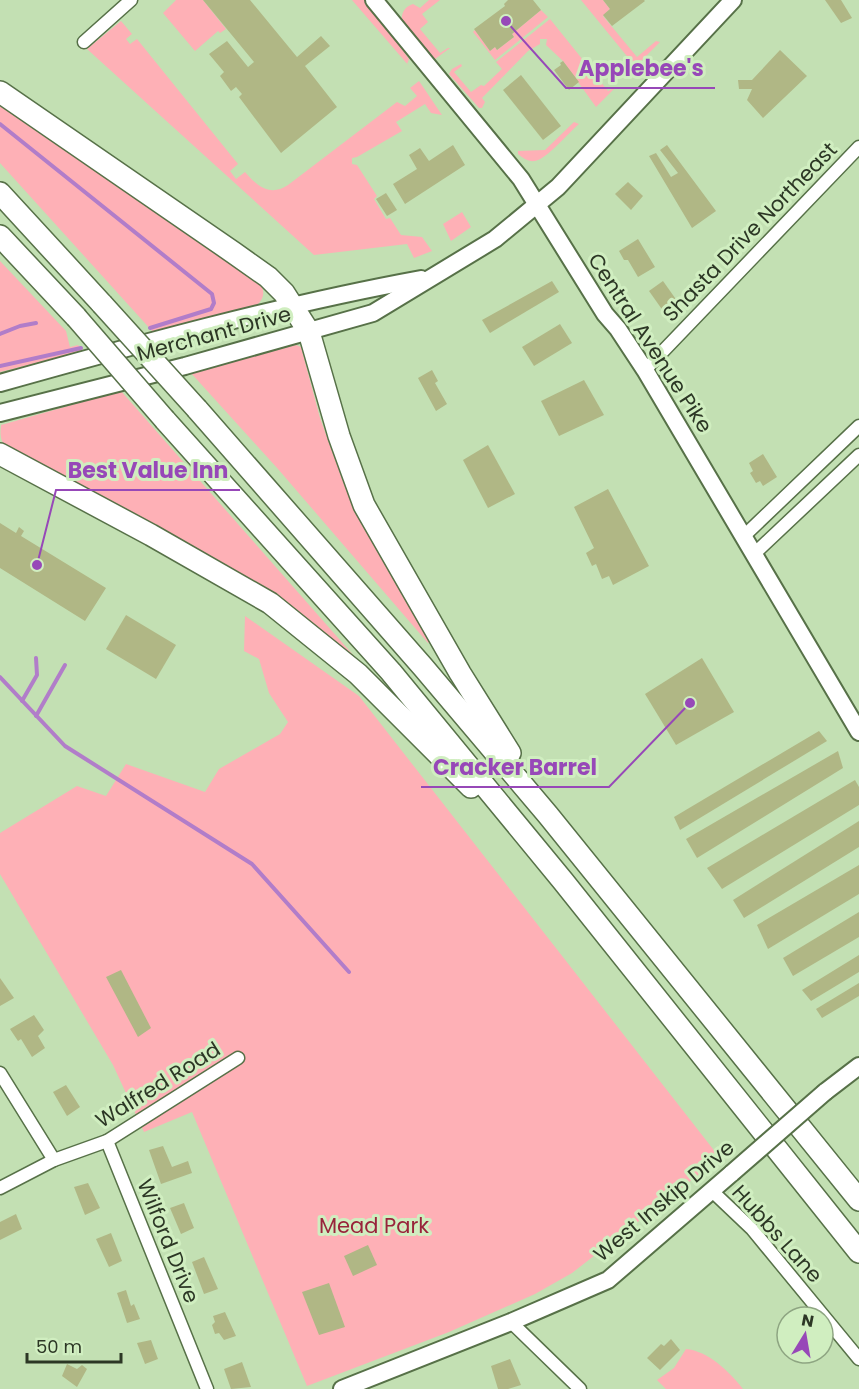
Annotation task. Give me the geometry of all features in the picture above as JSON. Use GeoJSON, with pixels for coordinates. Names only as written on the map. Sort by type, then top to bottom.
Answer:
{"type":"FeatureCollection","features":[{"type":"Feature","properties":{"kind":"highway"},"geometry":{"type":"LineString","coordinates":[[0,92],[268,277],[294,307],[309,332],[339,436],[364,505],[460,673],[548,815]]}},
{"type":"Feature","properties":{"kind":"highway"},"geometry":{"type":"LineString","coordinates":[[0,193],[197,409],[423,667],[548,815],[859,1200]]}},
{"type":"Feature","properties":{"kind":"highway"},"geometry":{"type":"LineString","coordinates":[[0,236],[76,317],[391,672],[563,881],[859,1252]]}},
{"type":"Feature","properties":{"kind":"highway"},"geometry":{"type":"LineString","coordinates":[[0,454],[151,535],[270,603],[358,674],[563,881]]}},
{"type":"Feature","properties":{"kind":"main road","name":"Central Avenue Pike"},"geometry":{"type":"LineString","coordinates":[[374,0],[495,145],[537,204],[605,314],[618,329],[645,370],[859,732]]}},
{"type":"Feature","properties":{"kind":"main road","name":"Merchant Drive"},"geometry":{"type":"LineString","coordinates":[[0,413],[114,385],[373,313],[495,239],[558,188],[733,0]]}},
{"type":"Feature","properties":{"kind":"main road","name":"Merchant Drive"},"geometry":{"type":"LineString","coordinates":[[0,383],[159,339],[368,289],[431,277]]}},
{"type":"Feature","properties":{"kind":"main road","name":"West Inskip Drive"},"geometry":{"type":"LineString","coordinates":[[342,1389],[511,1322],[608,1280],[825,1092],[859,1066]]}},
{"type":"Feature","properties":{"kind":"street"},"geometry":{"type":"LineString","coordinates":[[84,42],[131,0]]}},
{"type":"Feature","properties":{"kind":"street","name":"Shasta Drive Northeast"},"geometry":{"type":"LineString","coordinates":[[645,370],[859,147]]}},
{"type":"Feature","properties":{"kind":"street"},"geometry":{"type":"LineString","coordinates":[[744,536],[859,426]]}},
{"type":"Feature","properties":{"kind":"street"},"geometry":{"type":"LineString","coordinates":[[754,554],[859,455]]}},
{"type":"Feature","properties":{"kind":"street","name":"Walfred Road"},"geometry":{"type":"LineString","coordinates":[[0,1188],[54,1160],[107,1141],[238,1058]]}},
{"type":"Feature","properties":{"kind":"street"},"geometry":{"type":"LineString","coordinates":[[0,1073],[54,1160]]}},
{"type":"Feature","properties":{"kind":"street","name":"Wilford Drive"},"geometry":{"type":"LineString","coordinates":[[107,1141],[207,1389]]}},
{"type":"Feature","properties":{"kind":"street","name":"Hubbs Lane"},"geometry":{"type":"LineString","coordinates":[[712,1191],[752,1229],[859,1359]]}},
{"type":"Feature","properties":{"kind":"street"},"geometry":{"type":"LineString","coordinates":[[511,1322],[580,1389]]}},
{"type":"Feature","properties":{"kind":"green space"},"geometry":{"type":"Polygon","coordinates":[[[176,0],[203,0],[226,29],[220,33],[218,31],[195,51],[163,13],[176,0]]]}},
{"type":"Feature","properties":{"kind":"green space"},"geometry":{"type":"Polygon","coordinates":[[[352,0],[366,0],[409,59],[407,64],[352,0]]]}},
{"type":"Feature","properties":{"kind":"green space"},"geometry":{"type":"Polygon","coordinates":[[[429,0],[440,0],[422,14],[428,22],[420,29],[440,53],[450,48],[435,59],[402,20],[403,12],[408,6],[413,4],[420,8],[429,0]]]}},
{"type":"Feature","properties":{"kind":"green space"},"geometry":{"type":"Polygon","coordinates":[[[581,0],[603,0],[610,9],[603,16],[637,57],[656,41],[660,42],[630,72],[635,66],[581,0]]]}},
{"type":"Feature","properties":{"kind":"green space"},"geometry":{"type":"Polygon","coordinates":[[[541,10],[548,17],[495,60],[473,32],[475,30],[490,51],[495,47],[497,50],[514,37],[512,34],[541,10]]]}},
{"type":"Feature","properties":{"kind":"green space"},"geometry":{"type":"Polygon","coordinates":[[[550,19],[608,91],[616,87],[596,107],[563,61],[546,45],[547,39],[540,39],[540,44],[528,51],[482,98],[485,102],[482,108],[479,108],[449,74],[452,69],[461,64],[462,66],[454,72],[471,92],[481,85],[484,86],[502,69],[496,62],[550,19]]]}},
{"type":"Feature","properties":{"kind":"green space"},"geometry":{"type":"Polygon","coordinates":[[[121,21],[132,34],[126,39],[130,44],[137,39],[238,164],[230,171],[236,179],[245,172],[254,182],[270,190],[288,185],[397,102],[405,106],[417,96],[410,88],[419,81],[442,115],[431,113],[425,104],[396,122],[402,131],[352,158],[352,164],[357,165],[377,196],[374,199],[386,219],[390,218],[401,235],[422,237],[432,251],[414,258],[407,244],[314,255],[87,49],[121,21]]]}},
{"type":"Feature","properties":{"kind":"green space"},"geometry":{"type":"Polygon","coordinates":[[[0,106],[259,281],[263,294],[260,302],[257,305],[153,332],[0,163],[0,106]]]}},
{"type":"Feature","properties":{"kind":"green space"},"geometry":{"type":"Polygon","coordinates":[[[574,122],[579,124],[552,151],[540,159],[530,161],[518,154],[518,151],[545,150],[574,122]]]}},
{"type":"Feature","properties":{"kind":"green space"},"geometry":{"type":"Polygon","coordinates":[[[462,212],[471,227],[451,241],[443,224],[462,212]]]}},
{"type":"Feature","properties":{"kind":"green space"},"geometry":{"type":"Polygon","coordinates":[[[0,261],[66,331],[70,347],[78,345],[84,351],[0,372],[0,261]]]}},
{"type":"Feature","properties":{"kind":"green space"},"geometry":{"type":"Polygon","coordinates":[[[296,345],[301,347],[320,418],[345,487],[368,534],[431,641],[428,643],[278,469],[191,373],[296,345]]]}},
{"type":"Feature","properties":{"kind":"green space"},"geometry":{"type":"Polygon","coordinates":[[[121,391],[354,656],[353,658],[8,449],[2,441],[1,425],[121,391]]]}},
{"type":"Feature","properties":{"kind":"green space","name":"Mead Park"},"geometry":{"type":"Polygon","coordinates":[[[245,616],[359,696],[720,1158],[572,1273],[535,1294],[449,1332],[307,1386],[192,1112],[144,1132],[113,1065],[0,874],[0,833],[77,786],[106,796],[126,764],[205,792],[219,769],[280,734],[288,722],[269,693],[259,659],[244,651],[245,616]]]}},
{"type":"Feature","properties":{"kind":"green space"},"geometry":{"type":"Polygon","coordinates":[[[686,1349],[702,1354],[718,1363],[743,1389],[666,1389],[657,1380],[674,1368],[686,1349]]]}},
{"type":"Feature","properties":{"kind":"building"},"geometry":{"type":"Polygon","coordinates":[[[203,0],[250,0],[297,57],[321,36],[330,46],[305,66],[337,107],[281,153],[239,97],[242,94],[236,87],[231,91],[220,76],[224,72],[209,54],[227,41],[248,67],[254,62],[203,0]]]}},
{"type":"Feature","properties":{"kind":"building"},"geometry":{"type":"Polygon","coordinates":[[[508,0],[533,0],[541,10],[512,34],[514,37],[497,50],[495,47],[490,51],[474,29],[505,6],[508,0]]]}},
{"type":"Feature","properties":{"kind":"building"},"geometry":{"type":"Polygon","coordinates":[[[603,0],[645,1],[612,26],[603,15],[610,9],[603,0]]]}},
{"type":"Feature","properties":{"kind":"building"},"geometry":{"type":"Polygon","coordinates":[[[825,0],[841,0],[852,18],[841,23],[825,0]]]}},
{"type":"Feature","properties":{"kind":"building"},"geometry":{"type":"Polygon","coordinates":[[[780,50],[807,76],[763,118],[747,100],[752,89],[739,89],[738,80],[752,80],[780,50]]]}},
{"type":"Feature","properties":{"kind":"building"},"geometry":{"type":"Polygon","coordinates":[[[563,61],[579,82],[569,90],[554,70],[563,61]]]}},
{"type":"Feature","properties":{"kind":"building"},"geometry":{"type":"Polygon","coordinates":[[[521,75],[561,126],[543,140],[503,90],[521,75]]]}},
{"type":"Feature","properties":{"kind":"building"},"geometry":{"type":"Polygon","coordinates":[[[453,145],[465,165],[405,204],[393,184],[417,169],[409,155],[420,148],[429,161],[453,145]]]}},
{"type":"Feature","properties":{"kind":"building"},"geometry":{"type":"Polygon","coordinates":[[[667,145],[716,211],[692,228],[649,156],[656,153],[671,177],[678,173],[660,150],[667,145]]]}},
{"type":"Feature","properties":{"kind":"building"},"geometry":{"type":"Polygon","coordinates":[[[628,182],[643,196],[631,210],[615,194],[628,182]]]}},
{"type":"Feature","properties":{"kind":"building"},"geometry":{"type":"Polygon","coordinates":[[[386,193],[397,210],[387,216],[376,199],[386,193]]]}},
{"type":"Feature","properties":{"kind":"building"},"geometry":{"type":"Polygon","coordinates":[[[638,239],[655,267],[638,277],[628,260],[624,260],[619,251],[638,239]]]}},
{"type":"Feature","properties":{"kind":"building"},"geometry":{"type":"Polygon","coordinates":[[[552,281],[559,292],[490,333],[482,320],[552,281]]]}},
{"type":"Feature","properties":{"kind":"building"},"geometry":{"type":"Polygon","coordinates":[[[663,281],[680,305],[666,315],[649,291],[663,281]]]}},
{"type":"Feature","properties":{"kind":"building"},"geometry":{"type":"Polygon","coordinates":[[[560,324],[572,343],[534,366],[522,347],[560,324]]]}},
{"type":"Feature","properties":{"kind":"building"},"geometry":{"type":"Polygon","coordinates":[[[432,370],[438,381],[435,383],[447,404],[436,411],[418,378],[432,370]]]}},
{"type":"Feature","properties":{"kind":"building"},"geometry":{"type":"Polygon","coordinates":[[[584,380],[604,415],[559,436],[541,401],[584,380]]]}},
{"type":"Feature","properties":{"kind":"building"},"geometry":{"type":"Polygon","coordinates":[[[488,445],[515,494],[488,508],[463,460],[488,445]]]}},
{"type":"Feature","properties":{"kind":"building"},"geometry":{"type":"Polygon","coordinates":[[[763,454],[777,477],[763,486],[760,481],[756,483],[750,473],[753,471],[749,463],[763,454]]]}},
{"type":"Feature","properties":{"kind":"building"},"geometry":{"type":"Polygon","coordinates":[[[608,489],[649,566],[613,585],[609,576],[602,579],[596,564],[592,566],[586,553],[594,548],[574,507],[608,489]]]}},
{"type":"Feature","properties":{"kind":"building"},"geometry":{"type":"Polygon","coordinates":[[[0,523],[16,533],[19,527],[24,531],[21,536],[106,588],[85,621],[0,568],[0,523]]]}},
{"type":"Feature","properties":{"kind":"building"},"geometry":{"type":"Polygon","coordinates":[[[126,615],[176,645],[156,679],[106,649],[126,615]]]}},
{"type":"Feature","properties":{"kind":"building"},"geometry":{"type":"Polygon","coordinates":[[[702,658],[734,712],[676,745],[645,694],[702,658]]]}},
{"type":"Feature","properties":{"kind":"building"},"geometry":{"type":"Polygon","coordinates":[[[819,731],[827,741],[680,830],[674,817],[819,731]]]}},
{"type":"Feature","properties":{"kind":"building"},"geometry":{"type":"Polygon","coordinates":[[[838,751],[843,768],[697,858],[686,839],[838,751]]]}},
{"type":"Feature","properties":{"kind":"building"},"geometry":{"type":"Polygon","coordinates":[[[855,780],[859,787],[859,805],[722,889],[707,868],[855,780]]]}},
{"type":"Feature","properties":{"kind":"building"},"geometry":{"type":"Polygon","coordinates":[[[859,821],[859,847],[744,918],[733,900],[859,821]]]}},
{"type":"Feature","properties":{"kind":"building"},"geometry":{"type":"Polygon","coordinates":[[[859,865],[859,894],[768,949],[757,925],[859,865]]]}},
{"type":"Feature","properties":{"kind":"building"},"geometry":{"type":"Polygon","coordinates":[[[859,912],[859,937],[793,976],[783,958],[859,912]]]}},
{"type":"Feature","properties":{"kind":"building"},"geometry":{"type":"Polygon","coordinates":[[[859,955],[859,972],[811,1001],[802,990],[859,955]]]}},
{"type":"Feature","properties":{"kind":"building"},"geometry":{"type":"Polygon","coordinates":[[[121,970],[151,1028],[138,1037],[106,977],[121,970]]]}},
{"type":"Feature","properties":{"kind":"building"},"geometry":{"type":"Polygon","coordinates":[[[0,978],[14,998],[0,1006],[0,978]]]}},
{"type":"Feature","properties":{"kind":"building"},"geometry":{"type":"Polygon","coordinates":[[[859,983],[859,996],[822,1018],[816,1009],[859,983]]]}},
{"type":"Feature","properties":{"kind":"building"},"geometry":{"type":"Polygon","coordinates":[[[34,1015],[44,1030],[38,1036],[45,1048],[32,1057],[21,1039],[18,1041],[10,1029],[34,1015]]]}},
{"type":"Feature","properties":{"kind":"building"},"geometry":{"type":"Polygon","coordinates":[[[66,1085],[80,1107],[67,1116],[53,1092],[66,1085]]]}},
{"type":"Feature","properties":{"kind":"building"},"geometry":{"type":"Polygon","coordinates":[[[163,1146],[172,1167],[188,1161],[192,1173],[161,1184],[149,1150],[163,1146]]]}},
{"type":"Feature","properties":{"kind":"building"},"geometry":{"type":"Polygon","coordinates":[[[88,1183],[100,1208],[85,1215],[74,1187],[88,1183]]]}},
{"type":"Feature","properties":{"kind":"building"},"geometry":{"type":"Polygon","coordinates":[[[184,1203],[194,1228],[181,1234],[170,1208],[184,1203]]]}},
{"type":"Feature","properties":{"kind":"building"},"geometry":{"type":"Polygon","coordinates":[[[16,1214],[22,1229],[0,1240],[0,1222],[16,1214]]]}},
{"type":"Feature","properties":{"kind":"building"},"geometry":{"type":"Polygon","coordinates":[[[111,1233],[122,1261],[109,1267],[96,1239],[111,1233]]]}},
{"type":"Feature","properties":{"kind":"building"},"geometry":{"type":"Polygon","coordinates":[[[368,1245],[377,1265],[353,1276],[344,1256],[368,1245]]]}},
{"type":"Feature","properties":{"kind":"building"},"geometry":{"type":"Polygon","coordinates":[[[204,1257],[218,1289],[204,1294],[192,1262],[204,1257]]]}},
{"type":"Feature","properties":{"kind":"building"},"geometry":{"type":"Polygon","coordinates":[[[329,1283],[345,1327],[319,1335],[302,1292],[329,1283]]]}},
{"type":"Feature","properties":{"kind":"building"},"geometry":{"type":"Polygon","coordinates":[[[126,1290],[131,1306],[134,1304],[140,1319],[127,1323],[117,1293],[126,1290]]]}},
{"type":"Feature","properties":{"kind":"building"},"geometry":{"type":"Polygon","coordinates":[[[225,1312],[236,1336],[224,1340],[219,1333],[215,1334],[212,1325],[215,1322],[213,1316],[225,1312]]]}},
{"type":"Feature","properties":{"kind":"building"},"geometry":{"type":"Polygon","coordinates":[[[671,1339],[680,1350],[660,1370],[647,1358],[661,1344],[664,1346],[671,1339]]]}},
{"type":"Feature","properties":{"kind":"building"},"geometry":{"type":"Polygon","coordinates":[[[151,1340],[158,1359],[145,1364],[137,1343],[151,1340]]]}},
{"type":"Feature","properties":{"kind":"building"},"geometry":{"type":"Polygon","coordinates":[[[510,1359],[521,1385],[498,1389],[491,1366],[510,1359]]]}},
{"type":"Feature","properties":{"kind":"building"},"geometry":{"type":"Polygon","coordinates":[[[242,1362],[251,1387],[231,1389],[224,1369],[242,1362]]]}},
{"type":"Feature","properties":{"kind":"building"},"geometry":{"type":"Polygon","coordinates":[[[67,1364],[77,1369],[82,1365],[87,1369],[77,1387],[62,1376],[67,1364]]]}},
{"type":"Feature","properties":{"kind":"waterway"},"geometry":{"type":"LineString","coordinates":[[0,124],[212,294],[214,303],[211,309],[150,328]]}},
{"type":"Feature","properties":{"kind":"waterway"},"geometry":{"type":"LineString","coordinates":[[0,334],[20,326],[36,323]]}},
{"type":"Feature","properties":{"kind":"waterway"},"geometry":{"type":"LineString","coordinates":[[0,366],[81,348]]}},
{"type":"Feature","properties":{"kind":"waterway"},"geometry":{"type":"LineString","coordinates":[[22,701],[37,675],[36,658]]}},
{"type":"Feature","properties":{"kind":"waterway"},"geometry":{"type":"LineString","coordinates":[[36,716],[65,665]]}},
{"type":"Feature","properties":{"kind":"waterway"},"geometry":{"type":"LineString","coordinates":[[0,677],[65,746],[252,864],[349,972]]}},
{"type":"Feature","properties":{"kind":"place","name":"Applebee's"},"geometry":{"type":"Point","coordinates":[506,21]}},
{"type":"Feature","properties":{"kind":"place","name":"Best Value Inn"},"geometry":{"type":"Point","coordinates":[37,565]}},
{"type":"Feature","properties":{"kind":"place","name":"Cracker Barrel"},"geometry":{"type":"Point","coordinates":[690,703]}}]}
